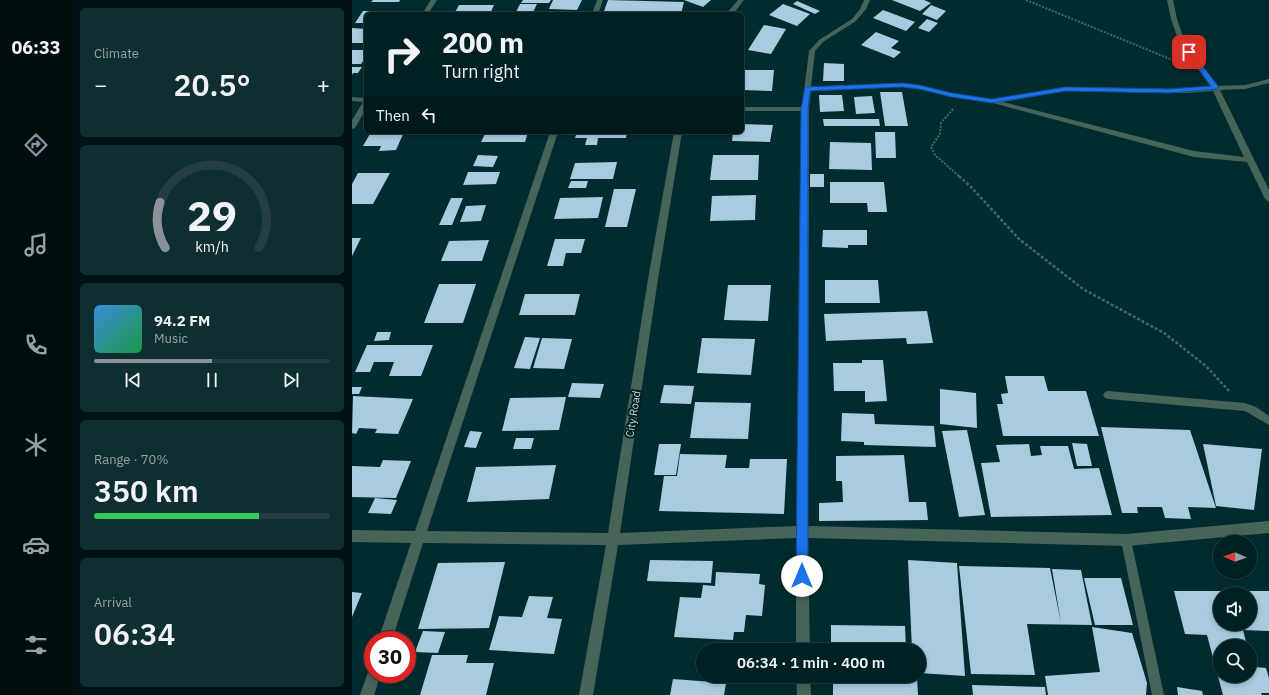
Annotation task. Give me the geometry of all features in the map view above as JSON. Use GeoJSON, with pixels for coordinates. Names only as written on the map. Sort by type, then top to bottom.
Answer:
{"type":"FeatureCollection","features":[{"type":"Feature","properties":{"kind":"street"},"geometry":{"type":"LineString","coordinates":[[426,12],[434,0]]}},
{"type":"Feature","properties":{"kind":"street"},"geometry":{"type":"LineString","coordinates":[[596,12],[600,0]]}},
{"type":"Feature","properties":{"kind":"street"},"geometry":{"type":"LineString","coordinates":[[731,12],[741,0]]}},
{"type":"Feature","properties":{"kind":"street"},"geometry":{"type":"LineString","coordinates":[[803,643],[802,532],[805,109],[810,56],[815,46],[854,20],[863,9],[867,0]]}},
{"type":"Feature","properties":{"kind":"street"},"geometry":{"type":"LineString","coordinates":[[1170,0],[1174,19],[1182,42],[1215,88],[1269,199]]}},
{"type":"Feature","properties":{"kind":"street"},"geometry":{"type":"LineString","coordinates":[[992,101],[1066,89],[1169,91],[1245,87],[1269,81]]}},
{"type":"Feature","properties":{"kind":"street"},"geometry":{"type":"LineString","coordinates":[[807,89],[902,85],[919,87],[952,95],[992,101],[1194,154],[1250,160]]}},
{"type":"Feature","properties":{"kind":"street"},"geometry":{"type":"LineString","coordinates":[[352,99],[364,101]]}},
{"type":"Feature","properties":{"kind":"street"},"geometry":{"type":"LineString","coordinates":[[352,126],[364,105]]}},
{"type":"Feature","properties":{"kind":"street"},"geometry":{"type":"LineString","coordinates":[[744,109],[805,109]]}},
{"type":"Feature","properties":{"kind":"street"},"geometry":{"type":"LineString","coordinates":[[388,631],[553,134]]}},
{"type":"Feature","properties":{"kind":"street","name":"City Road"},"geometry":{"type":"LineString","coordinates":[[586,695],[613,539],[653,279],[678,134]]}},
{"type":"Feature","properties":{"kind":"street"},"geometry":{"type":"LineString","coordinates":[[352,536],[613,539],[802,532],[1126,540],[1269,526]]}},
{"type":"Feature","properties":{"kind":"street"},"geometry":{"type":"LineString","coordinates":[[367,695],[371,683]]}},
{"type":"Feature","properties":{"kind":"street"},"geometry":{"type":"LineString","coordinates":[[803,683],[804,695]]}},
{"type":"Feature","properties":{"kind":"lane"},"geometry":{"type":"LineString","coordinates":[[1108,396],[1245,407],[1253,410],[1269,421]]}},
{"type":"Feature","properties":{"kind":"lane"},"geometry":{"type":"LineString","coordinates":[[1126,540],[1158,695]]}},
{"type":"Feature","properties":{"kind":"path"},"geometry":{"type":"LineString","coordinates":[[1026,0],[1128,43],[1203,72]]}},
{"type":"Feature","properties":{"kind":"path"},"geometry":{"type":"LineString","coordinates":[[952,95],[952,110],[941,123],[940,134],[931,147],[935,155],[972,188],[1019,238],[1083,289],[1164,334],[1206,366],[1245,407]]}},
{"type":"Feature","properties":{"kind":"building"},"geometry":{"type":"Polygon","coordinates":[[[373,0],[400,0],[399,2],[371,2],[373,0]]]}},
{"type":"Feature","properties":{"kind":"building"},"geometry":{"type":"Polygon","coordinates":[[[523,0],[551,0],[549,3],[521,3],[523,0]]]}},
{"type":"Feature","properties":{"kind":"building"},"geometry":{"type":"Polygon","coordinates":[[[553,0],[582,0],[577,10],[549,9],[553,0]]]}},
{"type":"Feature","properties":{"kind":"building"},"geometry":{"type":"Polygon","coordinates":[[[608,0],[684,2],[682,12],[604,12],[608,0]]]}},
{"type":"Feature","properties":{"kind":"building"},"geometry":{"type":"Polygon","coordinates":[[[684,0],[711,0],[703,7],[684,0]]]}},
{"type":"Feature","properties":{"kind":"building"},"geometry":{"type":"Polygon","coordinates":[[[892,0],[924,0],[931,3],[920,11],[892,0]]]}},
{"type":"Feature","properties":{"kind":"building"},"geometry":{"type":"Polygon","coordinates":[[[797,1],[820,11],[815,14],[793,4],[797,1]]]}},
{"type":"Feature","properties":{"kind":"building"},"geometry":{"type":"Polygon","coordinates":[[[520,4],[537,4],[533,12],[516,12],[520,4]]]}},
{"type":"Feature","properties":{"kind":"building"},"geometry":{"type":"Polygon","coordinates":[[[783,4],[810,14],[797,26],[769,15],[783,4]]]}},
{"type":"Feature","properties":{"kind":"building"},"geometry":{"type":"Polygon","coordinates":[[[459,5],[494,5],[491,12],[455,12],[459,5]]]}},
{"type":"Feature","properties":{"kind":"building"},"geometry":{"type":"Polygon","coordinates":[[[931,5],[946,11],[937,20],[922,14],[931,5]]]}},
{"type":"Feature","properties":{"kind":"building"},"geometry":{"type":"Polygon","coordinates":[[[883,10],[915,22],[906,31],[873,18],[883,10]]]}},
{"type":"Feature","properties":{"kind":"building"},"geometry":{"type":"Polygon","coordinates":[[[363,11],[409,11],[364,12],[364,23],[355,23],[363,11]]]}},
{"type":"Feature","properties":{"kind":"building"},"geometry":{"type":"Polygon","coordinates":[[[927,19],[938,23],[929,32],[918,28],[927,19]]]}},
{"type":"Feature","properties":{"kind":"building"},"geometry":{"type":"Polygon","coordinates":[[[764,25],[786,29],[771,54],[748,50],[764,25]]]}},
{"type":"Feature","properties":{"kind":"building"},"geometry":{"type":"Polygon","coordinates":[[[352,28],[364,29],[364,43],[352,43],[352,28]]]}},
{"type":"Feature","properties":{"kind":"building"},"geometry":{"type":"Polygon","coordinates":[[[876,32],[899,41],[891,48],[901,52],[894,58],[861,45],[876,32]]]}},
{"type":"Feature","properties":{"kind":"building"},"geometry":{"type":"Polygon","coordinates":[[[352,50],[364,50],[364,60],[361,64],[352,64],[352,50]]]}},
{"type":"Feature","properties":{"kind":"building"},"geometry":{"type":"Polygon","coordinates":[[[824,63],[844,64],[844,81],[823,81],[824,63]]]}},
{"type":"Feature","properties":{"kind":"building"},"geometry":{"type":"Polygon","coordinates":[[[352,67],[362,67],[358,73],[353,73],[352,75],[352,67]]]}},
{"type":"Feature","properties":{"kind":"building"},"geometry":{"type":"Polygon","coordinates":[[[744,70],[774,70],[772,91],[744,90],[744,70]]]}},
{"type":"Feature","properties":{"kind":"building"},"geometry":{"type":"Polygon","coordinates":[[[880,92],[902,92],[908,126],[885,126],[880,92]]]}},
{"type":"Feature","properties":{"kind":"building"},"geometry":{"type":"Polygon","coordinates":[[[819,95],[842,95],[844,111],[820,112],[819,95]]]}},
{"type":"Feature","properties":{"kind":"building"},"geometry":{"type":"Polygon","coordinates":[[[872,96],[875,113],[856,114],[854,97],[872,96]]]}},
{"type":"Feature","properties":{"kind":"building"},"geometry":{"type":"Polygon","coordinates":[[[823,119],[879,119],[880,126],[824,126],[823,119]]]}},
{"type":"Feature","properties":{"kind":"building"},"geometry":{"type":"Polygon","coordinates":[[[744,124],[773,125],[770,142],[732,141],[733,134],[744,134],[744,124]]]}},
{"type":"Feature","properties":{"kind":"building"},"geometry":{"type":"Polygon","coordinates":[[[875,132],[895,132],[896,158],[876,158],[875,132]]]}},
{"type":"Feature","properties":{"kind":"building"},"geometry":{"type":"Polygon","coordinates":[[[370,134],[403,134],[396,150],[379,151],[381,146],[363,146],[370,134]]]}},
{"type":"Feature","properties":{"kind":"building"},"geometry":{"type":"Polygon","coordinates":[[[485,134],[527,134],[525,142],[481,142],[485,134]]]}},
{"type":"Feature","properties":{"kind":"building"},"geometry":{"type":"Polygon","coordinates":[[[576,134],[627,134],[626,138],[598,138],[597,145],[585,145],[587,138],[575,138],[576,134]]]}},
{"type":"Feature","properties":{"kind":"building"},"geometry":{"type":"Polygon","coordinates":[[[830,142],[871,143],[872,170],[829,169],[830,142]]]}},
{"type":"Feature","properties":{"kind":"building"},"geometry":{"type":"Polygon","coordinates":[[[478,155],[498,156],[493,167],[473,166],[478,155]]]}},
{"type":"Feature","properties":{"kind":"building"},"geometry":{"type":"Polygon","coordinates":[[[713,155],[759,155],[758,180],[710,180],[713,155]]]}},
{"type":"Feature","properties":{"kind":"building"},"geometry":{"type":"Polygon","coordinates":[[[617,162],[613,179],[570,179],[575,163],[617,162]]]}},
{"type":"Feature","properties":{"kind":"building"},"geometry":{"type":"Polygon","coordinates":[[[468,172],[500,172],[496,184],[463,185],[468,172]]]}},
{"type":"Feature","properties":{"kind":"building"},"geometry":{"type":"Polygon","coordinates":[[[358,173],[390,173],[373,204],[352,204],[352,184],[358,173]]]}},
{"type":"Feature","properties":{"kind":"building"},"geometry":{"type":"Polygon","coordinates":[[[810,174],[824,174],[824,187],[810,187],[810,174]]]}},
{"type":"Feature","properties":{"kind":"building"},"geometry":{"type":"Polygon","coordinates":[[[571,181],[588,181],[586,188],[568,188],[571,181]]]}},
{"type":"Feature","properties":{"kind":"building"},"geometry":{"type":"Polygon","coordinates":[[[830,182],[884,182],[887,212],[868,212],[867,203],[830,203],[830,182]]]}},
{"type":"Feature","properties":{"kind":"building"},"geometry":{"type":"Polygon","coordinates":[[[614,189],[636,189],[627,227],[605,227],[614,189]]]}},
{"type":"Feature","properties":{"kind":"building"},"geometry":{"type":"Polygon","coordinates":[[[756,195],[755,220],[710,221],[712,196],[756,195]]]}},
{"type":"Feature","properties":{"kind":"building"},"geometry":{"type":"Polygon","coordinates":[[[603,197],[598,218],[554,219],[560,198],[603,197]]]}},
{"type":"Feature","properties":{"kind":"building"},"geometry":{"type":"Polygon","coordinates":[[[451,198],[463,198],[452,225],[439,225],[451,198]]]}},
{"type":"Feature","properties":{"kind":"building"},"geometry":{"type":"Polygon","coordinates":[[[486,205],[481,221],[460,222],[466,206],[486,205]]]}},
{"type":"Feature","properties":{"kind":"building"},"geometry":{"type":"Polygon","coordinates":[[[823,230],[867,230],[867,245],[848,245],[848,248],[822,247],[823,230]]]}},
{"type":"Feature","properties":{"kind":"building"},"geometry":{"type":"Polygon","coordinates":[[[352,238],[361,238],[352,256],[352,238]]]}},
{"type":"Feature","properties":{"kind":"building"},"geometry":{"type":"Polygon","coordinates":[[[555,239],[585,239],[581,253],[566,253],[563,266],[547,266],[555,239]]]}},
{"type":"Feature","properties":{"kind":"building"},"geometry":{"type":"Polygon","coordinates":[[[489,240],[482,261],[441,261],[449,241],[489,240]]]}},
{"type":"Feature","properties":{"kind":"building"},"geometry":{"type":"Polygon","coordinates":[[[825,280],[878,280],[880,303],[825,303],[825,280]]]}},
{"type":"Feature","properties":{"kind":"building"},"geometry":{"type":"Polygon","coordinates":[[[439,284],[476,284],[463,323],[424,323],[439,284]]]}},
{"type":"Feature","properties":{"kind":"building"},"geometry":{"type":"Polygon","coordinates":[[[728,285],[771,285],[768,321],[724,320],[728,285]]]}},
{"type":"Feature","properties":{"kind":"building"},"geometry":{"type":"Polygon","coordinates":[[[525,294],[580,294],[575,315],[519,315],[525,294]]]}},
{"type":"Feature","properties":{"kind":"building"},"geometry":{"type":"Polygon","coordinates":[[[927,311],[933,343],[907,344],[906,338],[826,341],[824,314],[927,311]]]}},
{"type":"Feature","properties":{"kind":"building"},"geometry":{"type":"Polygon","coordinates":[[[377,332],[391,332],[389,340],[374,341],[377,332]]]}},
{"type":"Feature","properties":{"kind":"building"},"geometry":{"type":"Polygon","coordinates":[[[525,337],[540,338],[530,369],[514,368],[525,337]]]}},
{"type":"Feature","properties":{"kind":"building"},"geometry":{"type":"Polygon","coordinates":[[[542,338],[572,339],[564,369],[533,368],[542,338]]]}},
{"type":"Feature","properties":{"kind":"building"},"geometry":{"type":"Polygon","coordinates":[[[702,338],[755,339],[751,375],[697,373],[702,338]]]}},
{"type":"Feature","properties":{"kind":"building"},"geometry":{"type":"Polygon","coordinates":[[[367,345],[433,345],[421,376],[389,376],[394,362],[374,362],[370,372],[355,372],[367,345]]]}},
{"type":"Feature","properties":{"kind":"building"},"geometry":{"type":"Polygon","coordinates":[[[862,360],[883,360],[887,401],[865,402],[865,391],[834,391],[833,363],[862,363],[862,360]]]}},
{"type":"Feature","properties":{"kind":"building"},"geometry":{"type":"Polygon","coordinates":[[[1005,376],[1044,376],[1048,391],[1086,391],[1099,436],[1003,436],[997,404],[1003,404],[1001,394],[1008,393],[1005,376]]]}},
{"type":"Feature","properties":{"kind":"building"},"geometry":{"type":"Polygon","coordinates":[[[572,383],[604,384],[600,398],[568,397],[572,383]]]}},
{"type":"Feature","properties":{"kind":"building"},"geometry":{"type":"Polygon","coordinates":[[[664,385],[694,386],[691,404],[660,403],[664,385]]]}},
{"type":"Feature","properties":{"kind":"building"},"geometry":{"type":"Polygon","coordinates":[[[352,387],[362,387],[359,394],[352,394],[352,387]]]}},
{"type":"Feature","properties":{"kind":"building"},"geometry":{"type":"Polygon","coordinates":[[[940,389],[976,393],[977,428],[940,424],[940,389]]]}},
{"type":"Feature","properties":{"kind":"building"},"geometry":{"type":"Polygon","coordinates":[[[353,396],[413,399],[398,434],[375,433],[377,429],[359,428],[356,434],[352,433],[353,396]]]}},
{"type":"Feature","properties":{"kind":"building"},"geometry":{"type":"Polygon","coordinates":[[[566,397],[559,430],[502,431],[510,398],[566,397]]]}},
{"type":"Feature","properties":{"kind":"building"},"geometry":{"type":"Polygon","coordinates":[[[695,402],[751,403],[748,439],[690,438],[695,402]]]}},
{"type":"Feature","properties":{"kind":"building"},"geometry":{"type":"Polygon","coordinates":[[[842,413],[874,414],[875,424],[934,426],[936,447],[864,445],[864,442],[841,441],[842,413]]]}},
{"type":"Feature","properties":{"kind":"building"},"geometry":{"type":"Polygon","coordinates":[[[1101,427],[1190,430],[1216,508],[1188,507],[1191,519],[1165,518],[1162,507],[1137,507],[1138,513],[1122,513],[1101,427]]]}},
{"type":"Feature","properties":{"kind":"building"},"geometry":{"type":"Polygon","coordinates":[[[967,430],[985,515],[959,517],[942,431],[967,430]]]}},
{"type":"Feature","properties":{"kind":"building"},"geometry":{"type":"Polygon","coordinates":[[[470,431],[482,432],[476,448],[464,447],[470,431]]]}},
{"type":"Feature","properties":{"kind":"building"},"geometry":{"type":"Polygon","coordinates":[[[516,438],[534,438],[531,449],[513,449],[516,438]]]}},
{"type":"Feature","properties":{"kind":"building"},"geometry":{"type":"Polygon","coordinates":[[[1072,443],[1087,444],[1092,466],[1077,466],[1072,443]]]}},
{"type":"Feature","properties":{"kind":"building"},"geometry":{"type":"Polygon","coordinates":[[[659,444],[681,444],[676,475],[654,475],[659,444]]]}},
{"type":"Feature","properties":{"kind":"building"},"geometry":{"type":"Polygon","coordinates":[[[1029,444],[1031,456],[1042,455],[1040,446],[1068,446],[1074,469],[1099,468],[1112,515],[991,517],[981,463],[1000,462],[996,445],[1029,444]]]}},
{"type":"Feature","properties":{"kind":"building"},"geometry":{"type":"Polygon","coordinates":[[[1203,444],[1262,449],[1254,510],[1216,506],[1203,444]]]}},
{"type":"Feature","properties":{"kind":"building"},"geometry":{"type":"Polygon","coordinates":[[[680,454],[727,455],[725,468],[749,468],[750,459],[787,459],[784,514],[659,511],[664,476],[677,476],[680,454]]]}},
{"type":"Feature","properties":{"kind":"building"},"geometry":{"type":"Polygon","coordinates":[[[904,455],[909,502],[926,502],[928,520],[819,521],[819,503],[843,502],[842,481],[836,481],[836,456],[904,455]]]}},
{"type":"Feature","properties":{"kind":"building"},"geometry":{"type":"Polygon","coordinates":[[[383,460],[411,461],[396,498],[352,497],[352,466],[380,467],[383,460]]]}},
{"type":"Feature","properties":{"kind":"building"},"geometry":{"type":"Polygon","coordinates":[[[556,465],[549,499],[467,502],[476,467],[556,465]]]}},
{"type":"Feature","properties":{"kind":"building"},"geometry":{"type":"Polygon","coordinates":[[[375,498],[397,500],[391,514],[368,513],[375,498]]]}},
{"type":"Feature","properties":{"kind":"building"},"geometry":{"type":"Polygon","coordinates":[[[650,560],[713,561],[711,583],[647,581],[650,560]]]}},
{"type":"Feature","properties":{"kind":"building"},"geometry":{"type":"Polygon","coordinates":[[[908,560],[957,563],[965,676],[926,673],[926,643],[912,643],[908,560]]]}},
{"type":"Feature","properties":{"kind":"building"},"geometry":{"type":"Polygon","coordinates":[[[505,562],[489,628],[418,629],[438,563],[505,562]]]}},
{"type":"Feature","properties":{"kind":"building"},"geometry":{"type":"Polygon","coordinates":[[[959,566],[1050,568],[1061,623],[1052,569],[1081,570],[1092,625],[1027,624],[1035,675],[971,674],[959,566]]]}},
{"type":"Feature","properties":{"kind":"building"},"geometry":{"type":"Polygon","coordinates":[[[716,572],[760,574],[759,584],[765,585],[762,616],[746,615],[744,632],[734,632],[733,640],[674,637],[680,597],[701,598],[703,585],[715,586],[716,572]]]}},
{"type":"Feature","properties":{"kind":"building"},"geometry":{"type":"Polygon","coordinates":[[[1084,578],[1121,578],[1133,625],[1095,625],[1084,578]]]}},
{"type":"Feature","properties":{"kind":"building"},"geometry":{"type":"Polygon","coordinates":[[[1174,591],[1213,591],[1213,631],[1243,631],[1245,639],[1213,639],[1213,658],[1207,635],[1185,634],[1174,591]]]}},
{"type":"Feature","properties":{"kind":"building"},"geometry":{"type":"Polygon","coordinates":[[[1257,591],[1269,591],[1269,631],[1257,631],[1257,591]]]}},
{"type":"Feature","properties":{"kind":"building"},"geometry":{"type":"Polygon","coordinates":[[[352,592],[362,593],[352,617],[352,592]]]}},
{"type":"Feature","properties":{"kind":"building"},"geometry":{"type":"Polygon","coordinates":[[[529,596],[553,597],[547,618],[562,619],[554,654],[489,650],[499,616],[522,617],[529,596]]]}},
{"type":"Feature","properties":{"kind":"building"},"geometry":{"type":"Polygon","coordinates":[[[831,625],[905,626],[906,643],[831,643],[831,625]]]}},
{"type":"Feature","properties":{"kind":"building"},"geometry":{"type":"Polygon","coordinates":[[[1092,627],[1132,633],[1147,683],[1146,695],[1048,695],[1045,676],[1100,672],[1092,627]]]}},
{"type":"Feature","properties":{"kind":"building"},"geometry":{"type":"Polygon","coordinates":[[[423,631],[445,632],[438,653],[416,652],[423,631]]]}},
{"type":"Feature","properties":{"kind":"building"},"geometry":{"type":"Polygon","coordinates":[[[432,655],[468,655],[466,663],[494,663],[486,695],[420,695],[432,655]]]}},
{"type":"Feature","properties":{"kind":"building"},"geometry":{"type":"Polygon","coordinates":[[[1257,667],[1266,668],[1269,678],[1269,693],[1261,693],[1262,695],[1223,695],[1220,683],[1257,683],[1257,667]]]}},
{"type":"Feature","properties":{"kind":"building"},"geometry":{"type":"Polygon","coordinates":[[[673,679],[696,681],[696,683],[726,683],[724,695],[670,695],[673,679]]]}},
{"type":"Feature","properties":{"kind":"building"},"geometry":{"type":"Polygon","coordinates":[[[833,683],[917,683],[918,695],[833,695],[833,683]]]}},
{"type":"Feature","properties":{"kind":"building"},"geometry":{"type":"Polygon","coordinates":[[[972,685],[1045,687],[1046,695],[973,695],[972,685]]]}},
{"type":"Feature","properties":{"kind":"building"},"geometry":{"type":"Polygon","coordinates":[[[1177,687],[1202,691],[1203,695],[1178,695],[1177,687]]]}},
{"type":"Feature","properties":{"kind":"route"},"geometry":{"type":"LineString","coordinates":[[802,576],[805,109],[807,89],[902,85],[992,101],[1050,90],[1066,89],[1186,91],[1215,88],[1189,52]]}}]}
